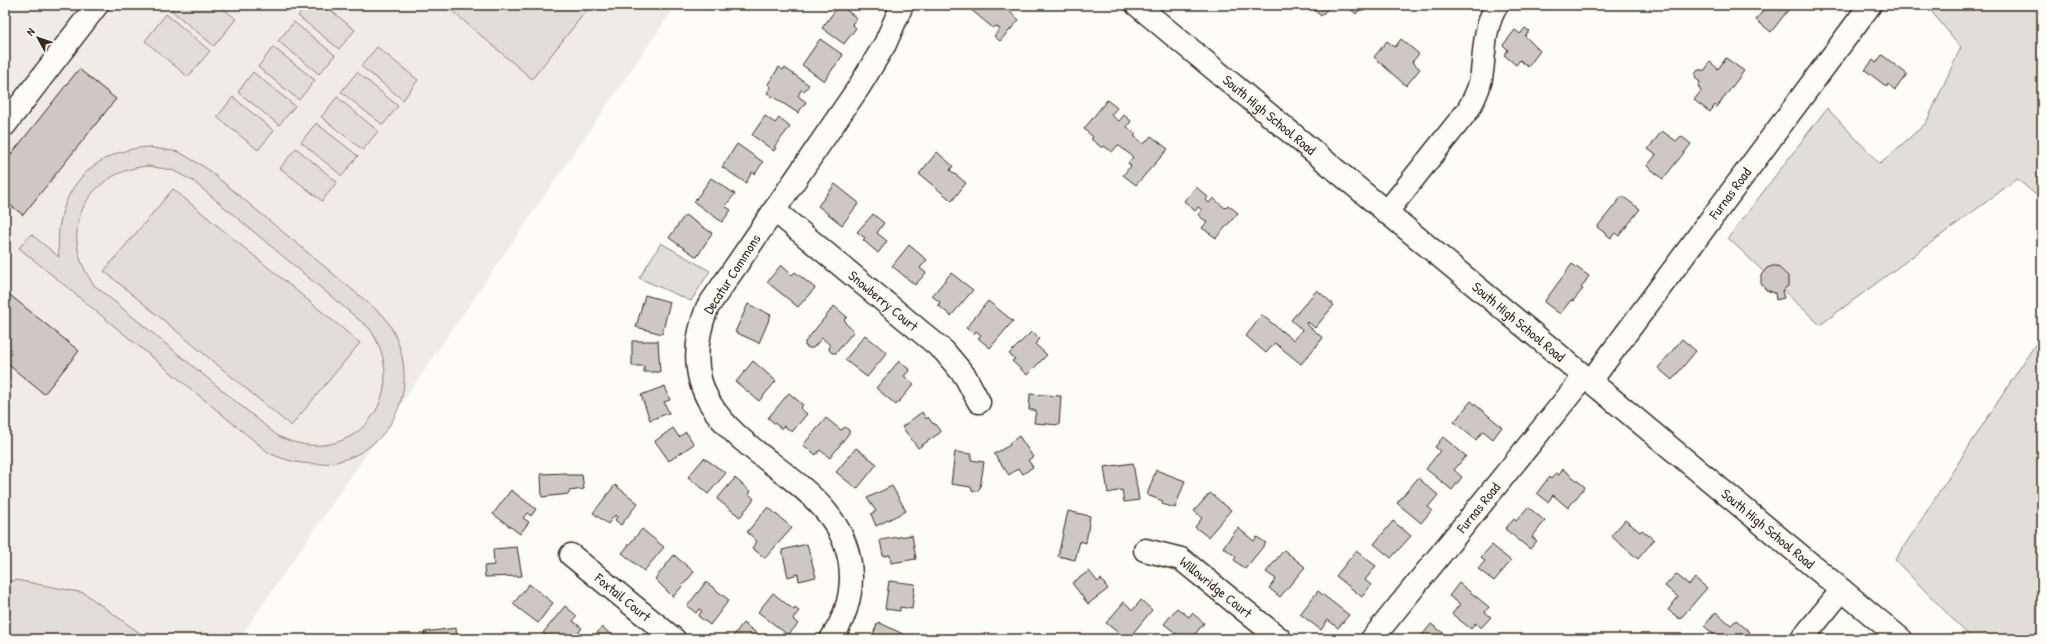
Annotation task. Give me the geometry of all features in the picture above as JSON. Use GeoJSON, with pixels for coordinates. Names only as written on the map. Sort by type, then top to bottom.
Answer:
{"type":"FeatureCollection","features":[{"type":"Feature","properties":{"kind":"street"},"geometry":{"type":"LineString","coordinates":[[5,125],[97,5]]}},
{"type":"Feature","properties":{"kind":"street","name":"Decatur Commons"},"geometry":{"type":"LineString","coordinates":[[831,639],[844,616],[850,595],[851,567],[846,546],[840,533],[829,515],[815,500],[733,432],[718,417],[704,394],[696,360],[696,347],[700,327],[707,308],[859,87],[885,44],[902,5]]}},
{"type":"Feature","properties":{"kind":"street","name":"South High School Road"},"geometry":{"type":"LineString","coordinates":[[1137,5],[1901,639]]}},
{"type":"Feature","properties":{"kind":"street"},"geometry":{"type":"LineString","coordinates":[[1386,212],[1468,110],[1474,100],[1482,73],[1487,26],[1497,5]]}},
{"type":"Feature","properties":{"kind":"street","name":"Furnas Road"},"geometry":{"type":"LineString","coordinates":[[1372,639],[1587,379],[1870,5]]}},
{"type":"Feature","properties":{"kind":"street","name":"Snowberry Court"},"geometry":{"type":"LineString","coordinates":[[774,210],[944,351],[966,376],[980,402]]}},
{"type":"Feature","properties":{"kind":"street","name":"Willowridge Court"},"geometry":{"type":"LineString","coordinates":[[1145,550],[1181,558],[1280,639]]}},
{"type":"Feature","properties":{"kind":"street","name":"Foxtail Court"},"geometry":{"type":"LineString","coordinates":[[571,555],[674,639]]}},
{"type":"Feature","properties":{"kind":"street"},"geometry":{"type":"LineString","coordinates":[[1802,639],[1842,590]]}},
{"type":"Feature","properties":{"kind":"shaded area"},"geometry":{"type":"Polygon","coordinates":[[[5,5],[676,5],[239,639],[5,639],[5,5]]]}},
{"type":"Feature","properties":{"kind":"shaded area"},"geometry":{"type":"Polygon","coordinates":[[[175,5],[219,5],[236,19],[214,46],[171,10],[175,5]]]}},
{"type":"Feature","properties":{"kind":"shaded area"},"geometry":{"type":"Polygon","coordinates":[[[307,5],[324,5],[355,30],[339,49],[298,16],[307,5]]]}},
{"type":"Feature","properties":{"kind":"shaded area"},"geometry":{"type":"Polygon","coordinates":[[[445,5],[591,5],[532,79],[445,5]]]}},
{"type":"Feature","properties":{"kind":"shaded area"},"geometry":{"type":"Polygon","coordinates":[[[1926,5],[2042,5],[2042,200],[2017,179],[1820,325],[1728,238],[1827,108],[1880,164],[1926,123],[1961,47],[1926,5]]]}},
{"type":"Feature","properties":{"kind":"shaded area"},"geometry":{"type":"Polygon","coordinates":[[[166,14],[210,51],[188,77],[145,41],[166,14]]]}},
{"type":"Feature","properties":{"kind":"shaded area"},"geometry":{"type":"Polygon","coordinates":[[[294,22],[335,55],[319,74],[278,41],[294,22]]]}},
{"type":"Feature","properties":{"kind":"shaded area"},"geometry":{"type":"Polygon","coordinates":[[[273,47],[315,80],[299,100],[258,67],[273,47]]]}},
{"type":"Feature","properties":{"kind":"shaded area"},"geometry":{"type":"Polygon","coordinates":[[[377,47],[418,80],[403,100],[361,66],[377,47]]]}},
{"type":"Feature","properties":{"kind":"shaded area"},"geometry":{"type":"Polygon","coordinates":[[[253,72],[295,106],[279,125],[238,92],[253,72]]]}},
{"type":"Feature","properties":{"kind":"shaded area"},"geometry":{"type":"Polygon","coordinates":[[[357,72],[398,106],[383,125],[341,92],[357,72]]]}},
{"type":"Feature","properties":{"kind":"shaded area"},"geometry":{"type":"Polygon","coordinates":[[[233,97],[274,131],[258,150],[217,117],[233,97]]]}},
{"type":"Feature","properties":{"kind":"shaded area"},"geometry":{"type":"Polygon","coordinates":[[[337,97],[378,131],[363,150],[321,117],[337,97]]]}},
{"type":"Feature","properties":{"kind":"shaded area"},"geometry":{"type":"Polygon","coordinates":[[[316,123],[358,156],[342,176],[301,142],[316,123]]]}},
{"type":"Feature","properties":{"kind":"shaded area"},"geometry":{"type":"Polygon","coordinates":[[[147,147],[179,152],[206,168],[384,316],[400,348],[404,379],[398,408],[384,433],[362,451],[335,462],[303,463],[269,453],[19,248],[31,234],[59,257],[59,235],[62,215],[68,197],[78,181],[91,168],[107,158],[125,151],[147,147]],[[147,166],[125,171],[107,180],[93,193],[83,209],[77,226],[77,245],[83,265],[94,285],[278,436],[305,445],[330,444],[351,436],[368,422],[380,402],[385,379],[382,355],[370,329],[193,181],[172,170],[147,166]]]}},
{"type":"Feature","properties":{"kind":"shaded area"},"geometry":{"type":"Polygon","coordinates":[[[296,148],[337,182],[322,201],[280,168],[296,148]]]}},
{"type":"Feature","properties":{"kind":"shaded area"},"geometry":{"type":"Polygon","coordinates":[[[173,189],[360,343],[291,426],[104,271],[173,189]]]}},
{"type":"Feature","properties":{"kind":"shaded area"},"geometry":{"type":"Polygon","coordinates":[[[661,243],[710,271],[691,301],[639,278],[661,243]]]}},
{"type":"Feature","properties":{"kind":"shaded area"},"geometry":{"type":"Polygon","coordinates":[[[2042,334],[2042,639],[1972,639],[1895,560],[2042,334]]]}},
{"type":"Feature","properties":{"kind":"shaded area"},"geometry":{"type":"Polygon","coordinates":[[[16,580],[84,593],[148,639],[5,639],[5,582],[16,580]]]}},
{"type":"Feature","properties":{"kind":"building"},"geometry":{"type":"Polygon","coordinates":[[[839,5],[857,18],[852,24],[856,28],[844,44],[822,28],[839,5]]]}},
{"type":"Feature","properties":{"kind":"building"},"geometry":{"type":"Polygon","coordinates":[[[972,5],[1002,5],[1019,20],[1000,41],[994,36],[1000,29],[996,26],[993,28],[969,8],[972,5]]]}},
{"type":"Feature","properties":{"kind":"building"},"geometry":{"type":"Polygon","coordinates":[[[1308,5],[1331,5],[1321,16],[1308,5]]]}},
{"type":"Feature","properties":{"kind":"building"},"geometry":{"type":"Polygon","coordinates":[[[1346,5],[1364,5],[1356,14],[1346,5]]]}},
{"type":"Feature","properties":{"kind":"building"},"geometry":{"type":"Polygon","coordinates":[[[1767,5],[1792,5],[1771,32],[1756,20],[1767,5]]]}},
{"type":"Feature","properties":{"kind":"building"},"geometry":{"type":"Polygon","coordinates":[[[1525,28],[1529,31],[1525,36],[1540,51],[1528,67],[1520,60],[1516,65],[1504,55],[1508,50],[1503,45],[1515,30],[1520,34],[1525,28]]]}},
{"type":"Feature","properties":{"kind":"building"},"geometry":{"type":"Polygon","coordinates":[[[820,39],[843,55],[824,81],[802,65],[820,39]]]}},
{"type":"Feature","properties":{"kind":"building"},"geometry":{"type":"Polygon","coordinates":[[[1401,39],[1419,54],[1412,62],[1420,69],[1406,86],[1374,57],[1387,41],[1395,47],[1401,39]]]}},
{"type":"Feature","properties":{"kind":"building"},"geometry":{"type":"Polygon","coordinates":[[[1882,55],[1907,74],[1895,90],[1888,84],[1887,87],[1865,70],[1873,60],[1876,63],[1882,55]]]}},
{"type":"Feature","properties":{"kind":"building"},"geometry":{"type":"Polygon","coordinates":[[[1726,58],[1744,71],[1717,107],[1715,105],[1710,112],[1694,100],[1701,91],[1698,86],[1700,82],[1696,79],[1695,74],[1698,70],[1705,70],[1710,62],[1718,69],[1726,58]]]}},
{"type":"Feature","properties":{"kind":"building"},"geometry":{"type":"Polygon","coordinates":[[[779,67],[783,70],[785,68],[809,85],[804,91],[801,90],[798,96],[806,102],[798,113],[767,93],[771,87],[768,84],[779,67]]]}},
{"type":"Feature","properties":{"kind":"building"},"geometry":{"type":"Polygon","coordinates":[[[79,69],[116,99],[23,215],[5,201],[5,162],[79,69]]]}},
{"type":"Feature","properties":{"kind":"building"},"geometry":{"type":"Polygon","coordinates":[[[1107,100],[1117,108],[1111,115],[1119,121],[1124,115],[1131,121],[1127,127],[1136,134],[1134,136],[1144,144],[1151,136],[1168,149],[1136,185],[1123,175],[1131,166],[1128,163],[1133,157],[1118,145],[1112,152],[1104,146],[1102,148],[1091,139],[1093,137],[1084,129],[1107,100]]]}},
{"type":"Feature","properties":{"kind":"building"},"geometry":{"type":"Polygon","coordinates":[[[765,116],[775,123],[779,118],[790,127],[774,147],[776,148],[774,151],[752,135],[765,116]]]}},
{"type":"Feature","properties":{"kind":"building"},"geometry":{"type":"Polygon","coordinates":[[[1662,131],[1676,141],[1681,136],[1691,144],[1663,179],[1647,166],[1656,155],[1648,149],[1662,131]]]}},
{"type":"Feature","properties":{"kind":"building"},"geometry":{"type":"Polygon","coordinates":[[[737,144],[763,162],[755,174],[752,172],[746,183],[722,167],[737,144]]]}},
{"type":"Feature","properties":{"kind":"building"},"geometry":{"type":"Polygon","coordinates":[[[937,152],[953,166],[950,170],[966,183],[952,201],[919,174],[937,152]]]}},
{"type":"Feature","properties":{"kind":"building"},"geometry":{"type":"Polygon","coordinates":[[[711,178],[735,194],[725,206],[731,210],[722,222],[694,202],[711,178]]]}},
{"type":"Feature","properties":{"kind":"building"},"geometry":{"type":"Polygon","coordinates":[[[835,184],[859,203],[842,225],[818,206],[835,184]]]}},
{"type":"Feature","properties":{"kind":"building"},"geometry":{"type":"Polygon","coordinates":[[[1196,187],[1208,197],[1206,200],[1209,203],[1213,198],[1225,208],[1228,205],[1238,213],[1216,238],[1202,228],[1207,222],[1198,215],[1202,210],[1198,207],[1195,211],[1184,201],[1196,187]]]}},
{"type":"Feature","properties":{"kind":"building"},"geometry":{"type":"Polygon","coordinates":[[[1622,196],[1640,209],[1619,236],[1615,233],[1611,238],[1597,227],[1622,196]]]}},
{"type":"Feature","properties":{"kind":"building"},"geometry":{"type":"Polygon","coordinates":[[[873,214],[884,223],[877,233],[887,241],[878,253],[863,240],[865,238],[857,232],[873,214]]]}},
{"type":"Feature","properties":{"kind":"building"},"geometry":{"type":"Polygon","coordinates":[[[685,215],[712,233],[697,257],[669,238],[685,215]]]}},
{"type":"Feature","properties":{"kind":"building"},"geometry":{"type":"Polygon","coordinates":[[[909,245],[927,260],[920,268],[926,273],[915,285],[892,266],[909,245]]]}},
{"type":"Feature","properties":{"kind":"building"},"geometry":{"type":"Polygon","coordinates":[[[1572,264],[1589,276],[1581,288],[1583,289],[1573,301],[1571,300],[1560,314],[1544,302],[1572,264]]]}},
{"type":"Feature","properties":{"kind":"building"},"geometry":{"type":"Polygon","coordinates":[[[781,265],[792,275],[795,272],[815,288],[798,307],[767,282],[781,265]]]}},
{"type":"Feature","properties":{"kind":"building"},"geometry":{"type":"Polygon","coordinates":[[[1777,266],[1788,276],[1788,286],[1782,291],[1784,298],[1776,300],[1775,293],[1766,290],[1761,283],[1761,275],[1767,268],[1777,266]]]}},
{"type":"Feature","properties":{"kind":"building"},"geometry":{"type":"Polygon","coordinates":[[[951,273],[973,290],[951,316],[938,305],[940,302],[932,296],[951,273]]]}},
{"type":"Feature","properties":{"kind":"building"},"geometry":{"type":"Polygon","coordinates":[[[1317,290],[1334,305],[1315,328],[1308,322],[1306,324],[1323,338],[1301,364],[1275,343],[1266,353],[1246,336],[1262,315],[1293,340],[1302,330],[1291,320],[1317,290]]]}},
{"type":"Feature","properties":{"kind":"building"},"geometry":{"type":"Polygon","coordinates":[[[5,291],[79,351],[44,394],[5,362],[5,291]]]}},
{"type":"Feature","properties":{"kind":"building"},"geometry":{"type":"Polygon","coordinates":[[[645,295],[670,302],[662,334],[636,327],[645,295]]]}},
{"type":"Feature","properties":{"kind":"building"},"geometry":{"type":"Polygon","coordinates":[[[988,301],[1013,321],[990,348],[978,338],[981,335],[976,331],[974,334],[966,328],[988,301]]]}},
{"type":"Feature","properties":{"kind":"building"},"geometry":{"type":"Polygon","coordinates":[[[748,304],[771,315],[759,343],[735,332],[748,304]]]}},
{"type":"Feature","properties":{"kind":"building"},"geometry":{"type":"Polygon","coordinates":[[[834,306],[847,317],[844,320],[846,322],[845,323],[854,331],[836,353],[832,353],[829,350],[830,345],[822,338],[813,348],[805,346],[805,342],[834,306]]]}},
{"type":"Feature","properties":{"kind":"building"},"geometry":{"type":"Polygon","coordinates":[[[1032,331],[1040,339],[1035,344],[1047,355],[1027,375],[1012,361],[1015,359],[1009,354],[1032,331]]]}},
{"type":"Feature","properties":{"kind":"building"},"geometry":{"type":"Polygon","coordinates":[[[865,335],[887,353],[867,377],[845,360],[865,335]]]}},
{"type":"Feature","properties":{"kind":"building"},"geometry":{"type":"Polygon","coordinates":[[[1682,339],[1696,351],[1672,380],[1658,368],[1682,339]]]}},
{"type":"Feature","properties":{"kind":"building"},"geometry":{"type":"Polygon","coordinates":[[[632,341],[658,341],[660,372],[644,372],[644,366],[632,366],[632,341]]]}},
{"type":"Feature","properties":{"kind":"building"},"geometry":{"type":"Polygon","coordinates":[[[753,361],[776,381],[759,401],[736,382],[753,361]]]}},
{"type":"Feature","properties":{"kind":"building"},"geometry":{"type":"Polygon","coordinates":[[[899,361],[910,370],[904,376],[914,384],[896,405],[876,388],[899,361]]]}},
{"type":"Feature","properties":{"kind":"building"},"geometry":{"type":"Polygon","coordinates":[[[665,386],[670,400],[664,402],[669,413],[650,420],[641,395],[665,386]]]}},
{"type":"Feature","properties":{"kind":"building"},"geometry":{"type":"Polygon","coordinates":[[[789,393],[803,405],[800,408],[807,414],[792,432],[784,426],[782,429],[768,418],[789,393]]]}},
{"type":"Feature","properties":{"kind":"building"},"geometry":{"type":"Polygon","coordinates":[[[1030,394],[1061,396],[1059,425],[1034,423],[1036,410],[1029,410],[1030,394]]]}},
{"type":"Feature","properties":{"kind":"building"},"geometry":{"type":"Polygon","coordinates":[[[1471,401],[1502,427],[1493,439],[1483,431],[1476,440],[1454,422],[1471,401]]]}},
{"type":"Feature","properties":{"kind":"building"},"geometry":{"type":"Polygon","coordinates":[[[922,412],[926,419],[928,417],[941,432],[918,448],[902,427],[922,412]]]}},
{"type":"Feature","properties":{"kind":"building"},"geometry":{"type":"Polygon","coordinates":[[[826,418],[841,430],[845,427],[849,430],[849,433],[830,458],[820,450],[816,455],[803,445],[826,418]]]}},
{"type":"Feature","properties":{"kind":"building"},"geometry":{"type":"Polygon","coordinates":[[[673,428],[679,437],[686,432],[694,444],[669,461],[655,441],[673,428]]]}},
{"type":"Feature","properties":{"kind":"building"},"geometry":{"type":"Polygon","coordinates":[[[1019,436],[1033,457],[1028,460],[1033,467],[1023,474],[1019,468],[1009,475],[994,454],[1010,445],[1009,443],[1019,436]]]}},
{"type":"Feature","properties":{"kind":"building"},"geometry":{"type":"Polygon","coordinates":[[[1443,437],[1466,456],[1454,470],[1462,477],[1452,490],[1426,469],[1440,451],[1435,447],[1443,437]]]}},
{"type":"Feature","properties":{"kind":"building"},"geometry":{"type":"Polygon","coordinates":[[[856,448],[877,464],[857,489],[836,472],[856,448]]]}},
{"type":"Feature","properties":{"kind":"building"},"geometry":{"type":"Polygon","coordinates":[[[955,452],[972,454],[971,460],[984,462],[980,488],[977,491],[972,491],[971,487],[951,484],[955,452]]]}},
{"type":"Feature","properties":{"kind":"building"},"geometry":{"type":"Polygon","coordinates":[[[704,458],[726,473],[708,494],[688,477],[704,458]]]}},
{"type":"Feature","properties":{"kind":"building"},"geometry":{"type":"Polygon","coordinates":[[[1133,463],[1139,500],[1124,502],[1122,490],[1108,493],[1104,467],[1133,463]]]}},
{"type":"Feature","properties":{"kind":"building"},"geometry":{"type":"Polygon","coordinates":[[[1563,469],[1585,487],[1568,508],[1553,495],[1548,502],[1537,493],[1549,477],[1551,479],[1556,473],[1559,475],[1563,469]]]}},
{"type":"Feature","properties":{"kind":"building"},"geometry":{"type":"Polygon","coordinates":[[[1156,470],[1185,481],[1175,508],[1162,504],[1163,501],[1147,495],[1156,470]]]}},
{"type":"Feature","properties":{"kind":"building"},"geometry":{"type":"Polygon","coordinates":[[[566,473],[567,475],[582,475],[584,489],[569,491],[569,494],[542,497],[541,474],[566,473]]]}},
{"type":"Feature","properties":{"kind":"building"},"geometry":{"type":"Polygon","coordinates":[[[735,478],[751,492],[749,494],[754,499],[740,517],[717,499],[735,478]]]}},
{"type":"Feature","properties":{"kind":"building"},"geometry":{"type":"Polygon","coordinates":[[[1418,478],[1438,495],[1428,507],[1432,510],[1421,523],[1397,503],[1418,478]]]}},
{"type":"Feature","properties":{"kind":"building"},"geometry":{"type":"Polygon","coordinates":[[[615,485],[638,503],[621,525],[615,520],[617,517],[615,515],[608,524],[593,513],[615,485]]]}},
{"type":"Feature","properties":{"kind":"building"},"geometry":{"type":"Polygon","coordinates":[[[892,486],[906,511],[876,526],[871,514],[876,511],[867,498],[892,486]]]}},
{"type":"Feature","properties":{"kind":"building"},"geometry":{"type":"Polygon","coordinates":[[[511,490],[536,509],[531,516],[527,513],[523,518],[529,522],[520,534],[493,514],[511,490]]]}},
{"type":"Feature","properties":{"kind":"building"},"geometry":{"type":"Polygon","coordinates":[[[1210,493],[1231,510],[1208,537],[1195,527],[1202,518],[1194,511],[1210,493]]]}},
{"type":"Feature","properties":{"kind":"building"},"geometry":{"type":"Polygon","coordinates":[[[768,507],[792,528],[765,558],[752,548],[757,541],[747,532],[768,507]]]}},
{"type":"Feature","properties":{"kind":"building"},"geometry":{"type":"Polygon","coordinates":[[[1528,507],[1545,521],[1532,537],[1537,541],[1530,549],[1505,529],[1514,519],[1516,521],[1528,507]]]}},
{"type":"Feature","properties":{"kind":"building"},"geometry":{"type":"Polygon","coordinates":[[[1068,511],[1090,516],[1086,543],[1080,541],[1075,560],[1058,556],[1068,511]]]}},
{"type":"Feature","properties":{"kind":"building"},"geometry":{"type":"Polygon","coordinates":[[[1625,520],[1640,532],[1642,530],[1654,540],[1638,559],[1611,536],[1625,520]]]}},
{"type":"Feature","properties":{"kind":"building"},"geometry":{"type":"Polygon","coordinates":[[[1393,521],[1411,536],[1391,558],[1374,544],[1393,521]]]}},
{"type":"Feature","properties":{"kind":"building"},"geometry":{"type":"Polygon","coordinates":[[[1238,528],[1254,541],[1257,537],[1266,543],[1245,569],[1234,560],[1236,557],[1223,547],[1238,528]]]}},
{"type":"Feature","properties":{"kind":"building"},"geometry":{"type":"Polygon","coordinates":[[[642,529],[664,547],[644,571],[622,553],[642,529]]]}},
{"type":"Feature","properties":{"kind":"building"},"geometry":{"type":"Polygon","coordinates":[[[912,535],[916,559],[891,563],[890,555],[883,556],[880,540],[912,535]]]}},
{"type":"Feature","properties":{"kind":"building"},"geometry":{"type":"Polygon","coordinates":[[[807,544],[816,577],[799,581],[798,574],[788,577],[782,550],[807,544]]]}},
{"type":"Feature","properties":{"kind":"building"},"geometry":{"type":"Polygon","coordinates":[[[1492,545],[1511,561],[1494,581],[1478,569],[1485,561],[1481,557],[1492,545]]]}},
{"type":"Feature","properties":{"kind":"building"},"geometry":{"type":"Polygon","coordinates":[[[517,547],[522,576],[485,577],[484,566],[494,565],[493,549],[517,547]]]}},
{"type":"Feature","properties":{"kind":"building"},"geometry":{"type":"Polygon","coordinates":[[[1284,550],[1305,567],[1280,597],[1269,588],[1276,579],[1266,572],[1284,550]]]}},
{"type":"Feature","properties":{"kind":"building"},"geometry":{"type":"Polygon","coordinates":[[[1356,551],[1376,566],[1365,580],[1371,585],[1362,597],[1336,576],[1356,551]]]}},
{"type":"Feature","properties":{"kind":"building"},"geometry":{"type":"Polygon","coordinates":[[[674,555],[694,572],[673,597],[655,579],[674,555]]]}},
{"type":"Feature","properties":{"kind":"building"},"geometry":{"type":"Polygon","coordinates":[[[1089,571],[1098,582],[1101,579],[1108,589],[1088,604],[1072,583],[1089,571]]]}},
{"type":"Feature","properties":{"kind":"building"},"geometry":{"type":"Polygon","coordinates":[[[1676,574],[1689,585],[1695,578],[1707,588],[1680,619],[1668,610],[1678,597],[1665,586],[1676,574]]]}},
{"type":"Feature","properties":{"kind":"building"},"geometry":{"type":"Polygon","coordinates":[[[889,581],[915,584],[912,609],[900,607],[900,611],[885,609],[889,581]]]}},
{"type":"Feature","properties":{"kind":"building"},"geometry":{"type":"Polygon","coordinates":[[[706,582],[729,600],[710,625],[698,616],[702,611],[699,609],[696,613],[687,606],[706,582]]]}},
{"type":"Feature","properties":{"kind":"building"},"geometry":{"type":"Polygon","coordinates":[[[1459,583],[1489,607],[1485,612],[1491,617],[1481,628],[1475,623],[1471,629],[1452,614],[1460,604],[1449,596],[1459,583]]]}},
{"type":"Feature","properties":{"kind":"building"},"geometry":{"type":"Polygon","coordinates":[[[529,584],[553,603],[538,623],[513,604],[529,584]]]}},
{"type":"Feature","properties":{"kind":"building"},"geometry":{"type":"Polygon","coordinates":[[[1318,591],[1349,615],[1338,628],[1328,620],[1321,630],[1300,614],[1318,591]]]}},
{"type":"Feature","properties":{"kind":"building"},"geometry":{"type":"Polygon","coordinates":[[[773,593],[794,610],[795,608],[799,611],[793,619],[798,624],[788,635],[758,612],[773,593]]]}},
{"type":"Feature","properties":{"kind":"building"},"geometry":{"type":"Polygon","coordinates":[[[1141,600],[1152,610],[1128,639],[1106,623],[1124,602],[1133,610],[1141,600]]]}},
{"type":"Feature","properties":{"kind":"building"},"geometry":{"type":"Polygon","coordinates":[[[565,606],[577,616],[573,621],[582,628],[574,639],[550,639],[543,633],[565,606]]]}},
{"type":"Feature","properties":{"kind":"building"},"geometry":{"type":"Polygon","coordinates":[[[1177,608],[1189,617],[1192,613],[1204,623],[1191,639],[1183,639],[1164,624],[1177,608]]]}},
{"type":"Feature","properties":{"kind":"building"},"geometry":{"type":"Polygon","coordinates":[[[1716,612],[1731,625],[1736,620],[1750,632],[1746,637],[1748,639],[1719,639],[1704,626],[1716,612]]]}},
{"type":"Feature","properties":{"kind":"building"},"geometry":{"type":"Polygon","coordinates":[[[878,622],[909,637],[909,639],[873,639],[872,637],[878,622]]]}},
{"type":"Feature","properties":{"kind":"building"},"geometry":{"type":"Polygon","coordinates":[[[743,623],[765,639],[731,639],[743,623]]]}},
{"type":"Feature","properties":{"kind":"building"},"geometry":{"type":"Polygon","coordinates":[[[1431,624],[1450,638],[1414,639],[1417,636],[1420,638],[1431,624]]]}},
{"type":"Feature","properties":{"kind":"building"},"geometry":{"type":"Polygon","coordinates":[[[602,627],[613,636],[611,639],[592,639],[602,627]]]}},
{"type":"Feature","properties":{"kind":"building"},"geometry":{"type":"Polygon","coordinates":[[[456,628],[457,639],[425,639],[424,632],[456,628]]]}}]}
